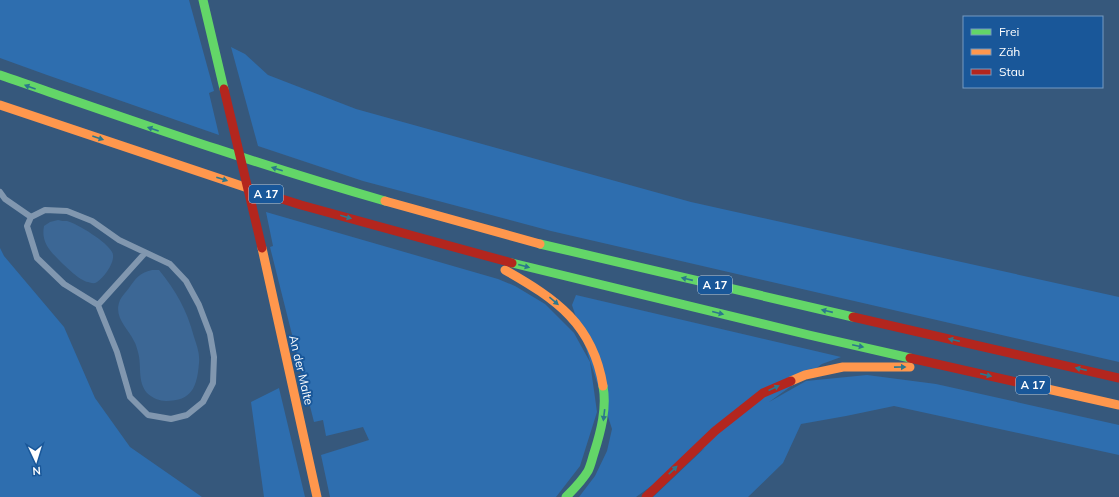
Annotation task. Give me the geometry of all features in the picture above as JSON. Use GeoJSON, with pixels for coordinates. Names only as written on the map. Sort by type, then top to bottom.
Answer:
{"type":"FeatureCollection","features":[{"type":"Feature","properties":{"kind":"main road","name":"An der Malte"},"geometry":{"type":"LineString","coordinates":[[203,0],[262,248],[317,497]]}},
{"type":"Feature","properties":{"kind":"main road","name":"A 17"},"geometry":{"type":"LineString","coordinates":[[0,75],[198,144],[314,181],[458,222],[588,256],[1119,378]]}},
{"type":"Feature","properties":{"kind":"main road","name":"A 17"},"geometry":{"type":"LineString","coordinates":[[1,108],[301,205],[545,272],[809,335],[1119,405]]}},
{"type":"Feature","properties":{"kind":"main road"},"geometry":{"type":"LineString","coordinates":[[472,252],[532,285],[551,299],[580,327],[598,360],[603,378],[605,398],[604,414],[598,444],[588,471],[566,497]]}},
{"type":"Feature","properties":{"kind":"main road"},"geometry":{"type":"LineString","coordinates":[[646,497],[690,454],[736,413],[763,393],[783,384],[806,375],[843,367],[948,366]]}},
{"type":"Feature","properties":{"kind":"lane"},"geometry":{"type":"LineString","coordinates":[[0,192],[5,199],[31,216]]}},
{"type":"Feature","properties":{"kind":"lane"},"geometry":{"type":"LineString","coordinates":[[45,210],[67,211],[92,221],[119,240],[170,264],[186,281],[199,305],[210,334],[214,357],[213,383],[203,402],[187,415],[171,419],[148,415],[130,397],[117,352],[98,305],[64,284],[37,258],[27,226],[31,216],[45,210]]}},
{"type":"Feature","properties":{"kind":"lane"},"geometry":{"type":"LineString","coordinates":[[98,305],[145,253]]}},
{"type":"Feature","properties":{"kind":"shaded area"},"geometry":{"type":"Polygon","coordinates":[[[0,0],[189,0],[214,91],[209,93],[219,135],[0,58],[0,0]]]}},
{"type":"Feature","properties":{"kind":"shaded area"},"geometry":{"type":"Polygon","coordinates":[[[231,47],[245,54],[268,75],[356,109],[691,202],[1119,297],[1119,362],[551,231],[363,181],[258,146],[231,47]]]}},
{"type":"Feature","properties":{"kind":"shaded area"},"geometry":{"type":"Polygon","coordinates":[[[266,212],[498,279],[515,286],[545,304],[574,333],[590,362],[597,412],[580,466],[556,497],[330,497],[321,455],[369,440],[363,427],[326,436],[323,420],[314,422],[270,247],[273,246],[266,212]]]}},
{"type":"Feature","properties":{"kind":"shaded area"},"geometry":{"type":"Polygon","coordinates":[[[58,220],[67,221],[85,229],[104,243],[112,252],[113,260],[111,264],[106,273],[97,282],[90,283],[77,276],[49,249],[45,241],[43,231],[44,226],[50,222],[58,220]]]}},
{"type":"Feature","properties":{"kind":"shaded area"},"geometry":{"type":"Polygon","coordinates":[[[0,248],[4,256],[64,327],[95,398],[130,447],[202,497],[0,497],[0,248]]]}},
{"type":"Feature","properties":{"kind":"shaded area"},"geometry":{"type":"Polygon","coordinates":[[[152,270],[159,270],[180,301],[188,318],[199,353],[198,372],[195,386],[187,395],[175,400],[164,401],[156,399],[147,393],[142,384],[136,345],[122,322],[118,312],[120,300],[138,276],[152,270]]]}},
{"type":"Feature","properties":{"kind":"shaded area"},"geometry":{"type":"Polygon","coordinates":[[[576,295],[841,357],[822,364],[636,497],[579,497],[595,476],[607,451],[612,429],[572,305],[576,295]]]}},
{"type":"Feature","properties":{"kind":"shaded area"},"geometry":{"type":"Polygon","coordinates":[[[867,375],[936,384],[1119,425],[1119,455],[894,406],[801,424],[783,463],[748,497],[653,497],[730,424],[806,381],[867,375]]]}},
{"type":"Feature","properties":{"kind":"shaded area"},"geometry":{"type":"Polygon","coordinates":[[[279,388],[305,497],[264,497],[251,402],[279,388]]]}},
{"type":"Feature","properties":{"kind":"traffic: fast"},"geometry":{"type":"LineString","coordinates":[[203,0],[224,89]]}},
{"type":"Feature","properties":{"kind":"traffic: fast"},"geometry":{"type":"LineString","coordinates":[[0,75],[240,156],[385,201]]}},
{"type":"Feature","properties":{"kind":"traffic: fast"},"geometry":{"type":"LineString","coordinates":[[540,244],[853,317]]}},
{"type":"Feature","properties":{"kind":"traffic: fast"},"geometry":{"type":"LineString","coordinates":[[512,263],[910,358]]}},
{"type":"Feature","properties":{"kind":"traffic: fast"},"geometry":{"type":"LineString","coordinates":[[566,497],[583,478],[591,464],[603,420],[603,386]]}},
{"type":"Feature","properties":{"kind":"traffic: slow"},"geometry":{"type":"LineString","coordinates":[[0,105],[263,193]]}},
{"type":"Feature","properties":{"kind":"traffic: slow"},"geometry":{"type":"LineString","coordinates":[[385,201],[540,244]]}},
{"type":"Feature","properties":{"kind":"traffic: slow"},"geometry":{"type":"LineString","coordinates":[[262,248],[317,497]]}},
{"type":"Feature","properties":{"kind":"traffic: slow"},"geometry":{"type":"LineString","coordinates":[[505,270],[556,303],[581,330],[591,346],[598,364],[603,386]]}},
{"type":"Feature","properties":{"kind":"traffic: slow"},"geometry":{"type":"LineString","coordinates":[[791,381],[805,375],[843,367],[910,367]]}},
{"type":"Feature","properties":{"kind":"traffic: slow"},"geometry":{"type":"LineString","coordinates":[[1043,388],[1119,405]]}},
{"type":"Feature","properties":{"kind":"traffic: jam"},"geometry":{"type":"LineString","coordinates":[[224,89],[262,248]]}},
{"type":"Feature","properties":{"kind":"traffic: jam"},"geometry":{"type":"LineString","coordinates":[[263,193],[301,205],[512,263]]}},
{"type":"Feature","properties":{"kind":"traffic: jam"},"geometry":{"type":"LineString","coordinates":[[853,317],[1119,378]]}},
{"type":"Feature","properties":{"kind":"traffic: jam"},"geometry":{"type":"LineString","coordinates":[[910,358],[1043,388]]}},
{"type":"Feature","properties":{"kind":"traffic: jam"},"geometry":{"type":"LineString","coordinates":[[646,497],[715,431],[763,393],[791,381]]}}]}
